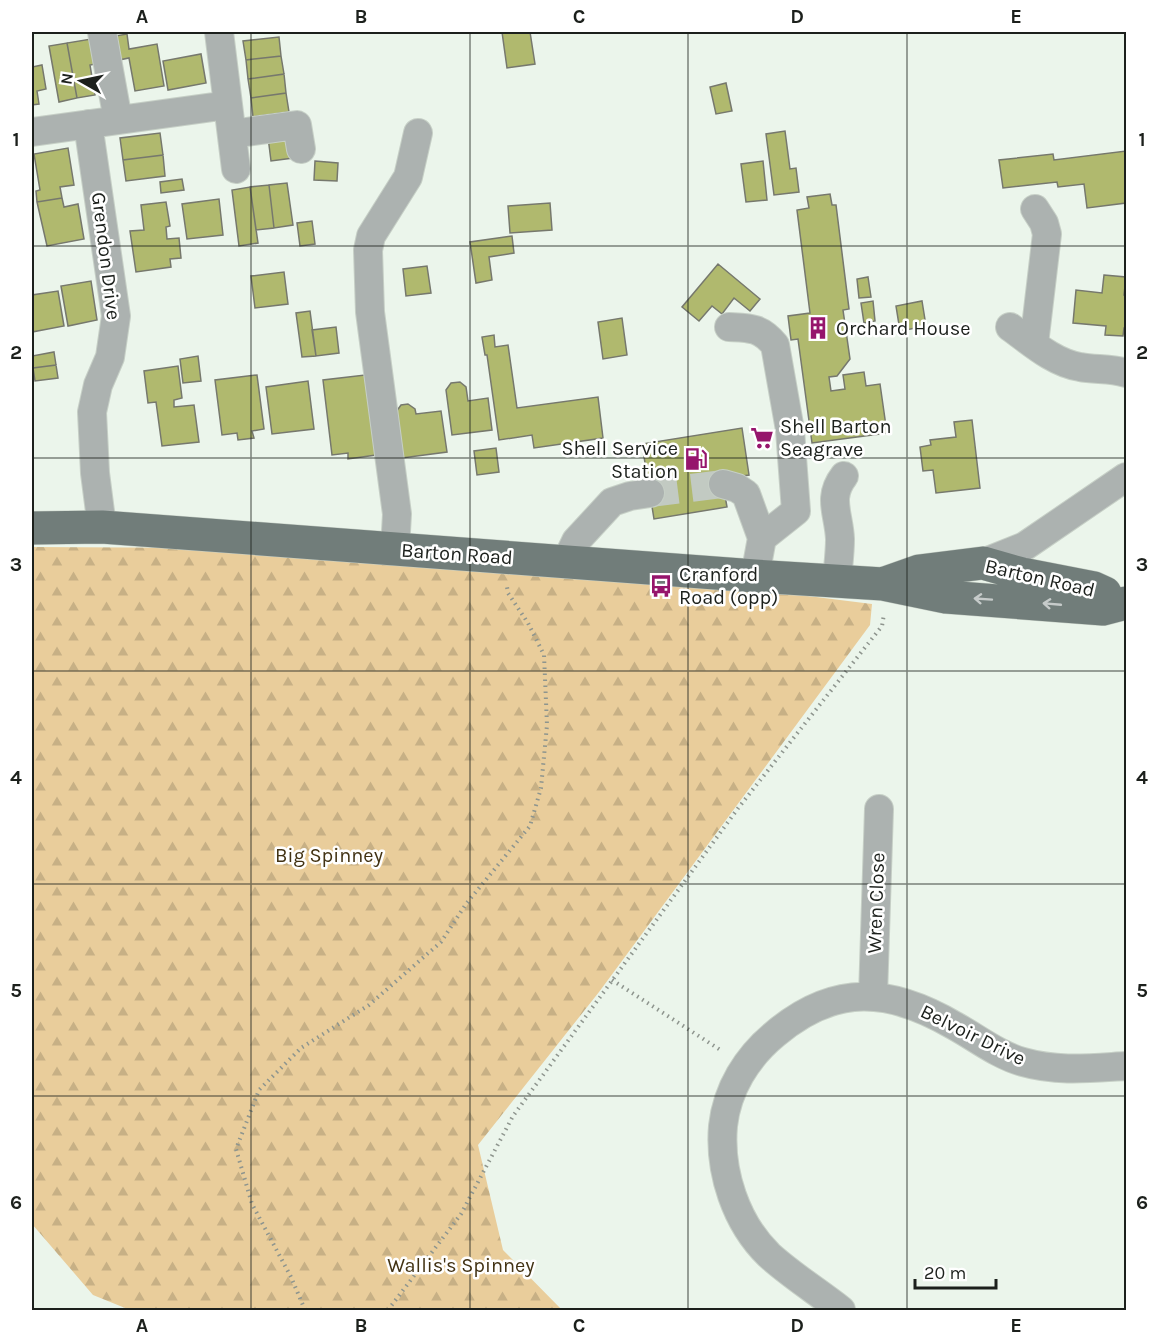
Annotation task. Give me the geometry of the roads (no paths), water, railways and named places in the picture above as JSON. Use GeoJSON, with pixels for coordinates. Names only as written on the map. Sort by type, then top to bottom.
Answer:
{"type":"FeatureCollection","features":[{"type":"Feature","properties":{"kind":"main road","name":"Barton Road"},"geometry":{"type":"LineString","coordinates":[[32,528],[102,527],[837,581],[884,596],[946,597],[1022,574]]}},
{"type":"Feature","properties":{"kind":"main road","name":"Barton Road"},"geometry":{"type":"LineString","coordinates":[[884,596],[919,571],[983,563],[1022,574],[1103,609],[1126,602]]}},
{"type":"Feature","properties":{"kind":"street"},"geometry":{"type":"LineString","coordinates":[[102,32],[118,120]]}},
{"type":"Feature","properties":{"kind":"street"},"geometry":{"type":"LineString","coordinates":[[219,32],[236,169]]}},
{"type":"Feature","properties":{"kind":"street"},"geometry":{"type":"LineString","coordinates":[[32,132],[228,105]]}},
{"type":"Feature","properties":{"kind":"street","name":"Grendon Drive"},"geometry":{"type":"LineString","coordinates":[[88,124],[116,316],[110,357],[98,385],[92,412],[95,473],[102,527]]}},
{"type":"Feature","properties":{"kind":"street"},"geometry":{"type":"LineString","coordinates":[[232,134],[297,125],[301,149]]}},
{"type":"Feature","properties":{"kind":"street"},"geometry":{"type":"LineString","coordinates":[[395,549],[397,514],[370,312],[368,250],[371,236],[408,177],[418,133]]}},
{"type":"Feature","properties":{"kind":"street"},"geometry":{"type":"LineString","coordinates":[[1034,345],[1047,234],[1035,209]]}},
{"type":"Feature","properties":{"kind":"street"},"geometry":{"type":"LineString","coordinates":[[729,327],[754,328],[767,335],[775,345],[790,430],[796,511],[762,538]]}},
{"type":"Feature","properties":{"kind":"street"},"geometry":{"type":"LineString","coordinates":[[1010,327],[1048,355],[1078,367],[1118,370],[1126,373]]}},
{"type":"Feature","properties":{"kind":"street"},"geometry":{"type":"LineString","coordinates":[[837,581],[840,538],[834,497],[836,486],[844,476]]}},
{"type":"Feature","properties":{"kind":"street"},"geometry":{"type":"LineString","coordinates":[[1022,574],[1126,477]]}},
{"type":"Feature","properties":{"kind":"street"},"geometry":{"type":"LineString","coordinates":[[723,484],[737,488],[746,494],[762,538],[755,576]]}},
{"type":"Feature","properties":{"kind":"street"},"geometry":{"type":"LineString","coordinates":[[566,562],[576,541],[612,502],[650,493]]}},
{"type":"Feature","properties":{"kind":"street","name":"Wren Close"},"geometry":{"type":"LineString","coordinates":[[873,996],[879,809]]}},
{"type":"Feature","properties":{"kind":"street","name":"Belvoir Drive"},"geometry":{"type":"LineString","coordinates":[[841,1311],[769,1254],[744,1223],[728,1186],[723,1158],[723,1125],[732,1089],[745,1066],[767,1041],[792,1019],[816,1006],[845,998],[873,996],[903,1001],[932,1012],[989,1047],[1020,1061],[1053,1069],[1126,1066]]}},
{"type":"Feature","properties":{"kind":"tunnel"},"geometry":{"type":"LineString","coordinates":[[650,493],[723,484]]}},
{"type":"Feature","properties":{"kind":"place","name":"Orchard House"},"geometry":{"type":"Point","coordinates":[818,328]}},
{"type":"Feature","properties":{"kind":"place","name":"Shell Barton Seagrave"},"geometry":{"type":"Point","coordinates":[762,438]}},
{"type":"Feature","properties":{"kind":"place","name":"Shell Service Station"},"geometry":{"type":"Point","coordinates":[696,459]}},
{"type":"Feature","properties":{"kind":"place","name":"Cranford Road (opp)"},"geometry":{"type":"Point","coordinates":[661,586]}},
{"type":"Feature","properties":{"kind":"park label","name":"Big Spinney"},"geometry":{"type":"Point","coordinates":[329,855]}},
{"type":"Feature","properties":{"kind":"park label","name":"Wallis's Spinney"},"geometry":{"type":"Point","coordinates":[461,1265]}}]}
